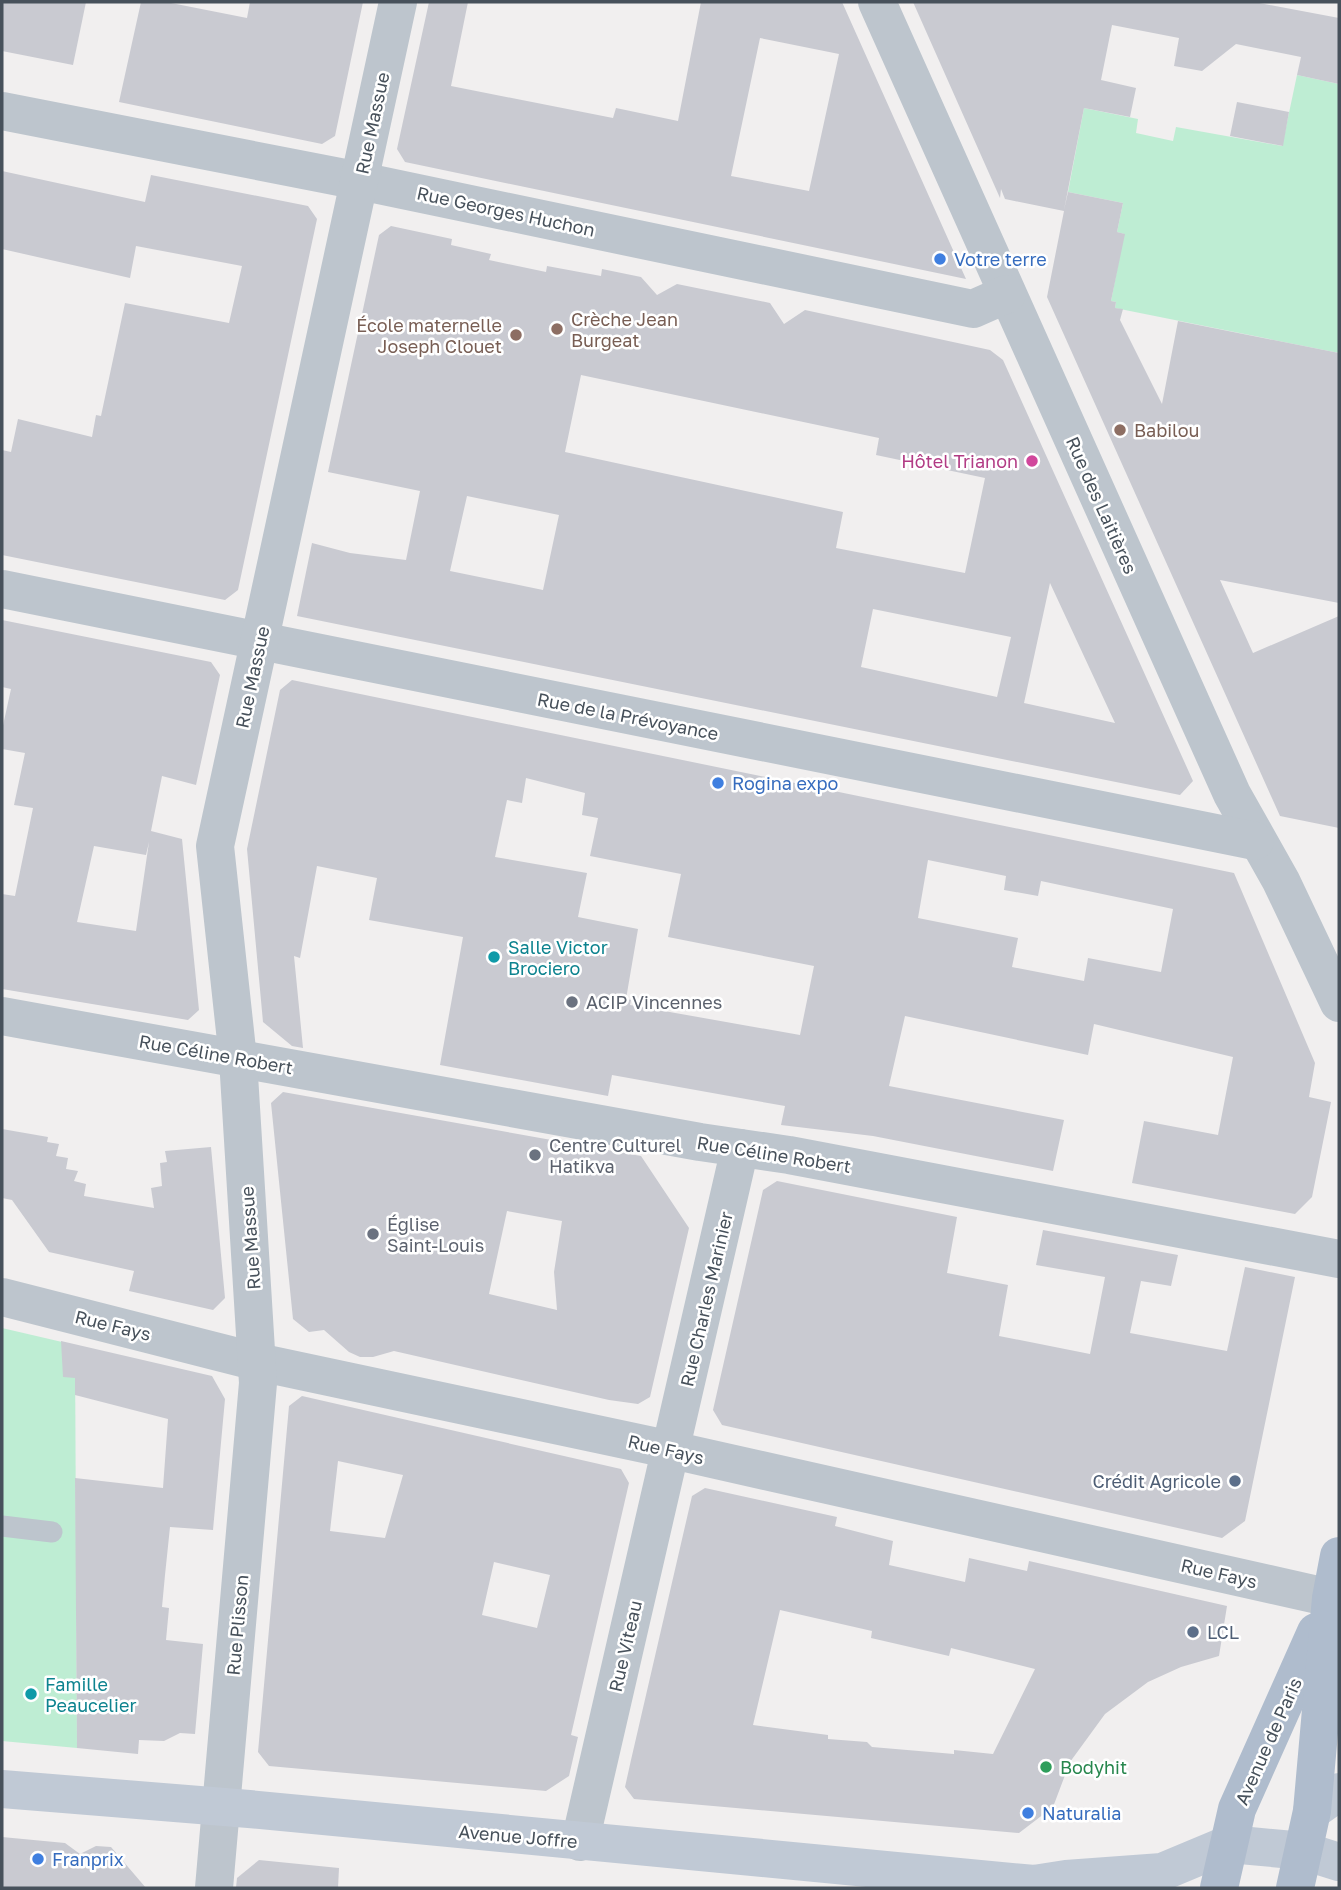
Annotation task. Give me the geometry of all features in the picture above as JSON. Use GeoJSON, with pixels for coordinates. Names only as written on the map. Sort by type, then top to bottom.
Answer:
{"type":"FeatureCollection","features":[{"type":"Feature","properties":{"kind":"main road","name":"Avenue de Paris"},"geometry":{"type":"LineString","coordinates":[[1295,1888],[1322,1856],[1329,1723],[1331,1598],[1339,1556]]}},
{"type":"Feature","properties":{"kind":"main road","name":"Avenue de Paris"},"geometry":{"type":"LineString","coordinates":[[1219,1888],[1237,1809],[1331,1598]]}},
{"type":"Feature","properties":{"kind":"main road"},"geometry":{"type":"LineString","coordinates":[[1275,1726],[1329,1723]]}},
{"type":"Feature","properties":{"kind":"main road","name":"Avenue Joffre"},"geometry":{"type":"LineString","coordinates":[[2,1789],[580,1842],[863,1878],[1038,1886],[1066,1878],[1162,1872],[1229,1844]]}},
{"type":"Feature","properties":{"kind":"main road"},"geometry":{"type":"LineString","coordinates":[[1229,1844],[1322,1856]]}},
{"type":"Feature","properties":{"kind":"street","name":"Rue Massue"},"geometry":{"type":"LineString","coordinates":[[258,1362],[238,1059],[215,846],[398,2]]}},
{"type":"Feature","properties":{"kind":"street","name":"Rue des Laitières"},"geometry":{"type":"LineString","coordinates":[[877,2],[1255,841],[1280,881],[1339,1003]]}},
{"type":"Feature","properties":{"kind":"street","name":"Rue Georges Huchon"},"geometry":{"type":"LineString","coordinates":[[2,111],[360,181],[973,309],[1007,294]]}},
{"type":"Feature","properties":{"kind":"street","name":"Rue de la Prévoyance"},"geometry":{"type":"LineString","coordinates":[[2,589],[1255,841]]}},
{"type":"Feature","properties":{"kind":"street","name":"Rue Céline Robert"},"geometry":{"type":"LineString","coordinates":[[2,1016],[803,1157],[1339,1259]]}},
{"type":"Feature","properties":{"kind":"street","name":"Rue Charles Marinier"},"geometry":{"type":"LineString","coordinates":[[672,1450],[740,1148]]}},
{"type":"Feature","properties":{"kind":"street","name":"Rue Fays"},"geometry":{"type":"LineString","coordinates":[[2,1297],[258,1362],[672,1450],[1331,1598]]}},
{"type":"Feature","properties":{"kind":"street","name":"Rue Plisson"},"geometry":{"type":"LineString","coordinates":[[214,1888],[258,1362]]}},
{"type":"Feature","properties":{"kind":"street","name":"Rue Viteau"},"geometry":{"type":"LineString","coordinates":[[580,1842],[672,1450]]}},
{"type":"Feature","properties":{"kind":"lane"},"geometry":{"type":"LineString","coordinates":[[2,1526],[52,1532]]}},
{"type":"Feature","properties":{"kind":"green space"},"geometry":{"type":"Polygon","coordinates":[[[1297,75],[1339,84],[1339,353],[1115,308],[1116,302],[1111,301],[1124,234],[1117,232],[1123,203],[1068,192],[1084,108],[1138,119],[1136,133],[1173,141],[1176,127],[1282,146],[1297,75]]]}},
{"type":"Feature","properties":{"kind":"green space"},"geometry":{"type":"Polygon","coordinates":[[[2,1328],[75,1345],[77,1748],[2,1741],[2,1328]]]}},
{"type":"Feature","properties":{"kind":"building"},"geometry":{"type":"Polygon","coordinates":[[[2,2],[86,2],[73,65],[2,51],[2,2]]]}},
{"type":"Feature","properties":{"kind":"building"},"geometry":{"type":"Polygon","coordinates":[[[141,2],[166,2],[247,18],[250,2],[363,2],[335,136],[322,144],[119,102],[141,2]]]}},
{"type":"Feature","properties":{"kind":"building"},"geometry":{"type":"Polygon","coordinates":[[[429,2],[468,2],[451,86],[613,118],[616,108],[678,121],[701,2],[842,2],[966,279],[405,162],[397,149],[429,2]],[[760,38],[731,176],[809,191],[839,54],[760,38]]]}},
{"type":"Feature","properties":{"kind":"building"},"geometry":{"type":"Polygon","coordinates":[[[913,2],[1254,2],[1339,18],[1339,84],[1297,75],[1301,57],[1236,44],[1202,71],[1174,66],[1179,38],[1112,25],[1101,80],[1136,88],[1130,117],[1084,108],[1064,210],[1068,192],[1123,203],[1117,232],[1125,234],[1111,301],[1116,302],[1115,308],[1123,309],[1120,320],[1162,404],[1178,321],[1339,353],[1339,603],[1220,580],[1253,653],[1339,616],[1339,828],[1280,816],[1047,297],[1064,211],[1005,199],[1001,189],[1000,198],[913,2]]]}},
{"type":"Feature","properties":{"kind":"building"},"geometry":{"type":"Polygon","coordinates":[[[1237,102],[1289,112],[1283,146],[1230,136],[1237,102]]]}},
{"type":"Feature","properties":{"kind":"building"},"geometry":{"type":"Polygon","coordinates":[[[2,171],[145,202],[151,175],[308,206],[317,219],[238,590],[225,600],[2,555],[2,450],[11,452],[18,419],[92,437],[96,415],[101,416],[125,303],[229,323],[242,266],[136,246],[130,278],[2,249],[2,171]]]}},
{"type":"Feature","properties":{"kind":"building"},"geometry":{"type":"Polygon","coordinates":[[[391,226],[452,239],[451,245],[491,254],[489,260],[546,272],[547,266],[601,276],[602,269],[641,277],[657,295],[677,284],[770,303],[784,324],[805,310],[990,350],[1003,360],[1193,781],[1180,795],[297,616],[312,543],[350,553],[406,560],[420,491],[328,472],[379,235],[391,226]],[[581,375],[565,452],[843,512],[836,548],[965,573],[985,478],[876,455],[879,438],[581,375]],[[467,496],[450,571],[543,590],[559,515],[467,496]],[[1050,583],[1024,703],[1115,723],[1050,583]],[[873,609],[861,667],[997,697],[1011,637],[873,609]]]}},
{"type":"Feature","properties":{"kind":"building"},"geometry":{"type":"Polygon","coordinates":[[[2,620],[211,662],[220,675],[196,785],[162,776],[151,831],[182,839],[199,1010],[188,1020],[2,989],[2,894],[15,896],[33,808],[14,805],[25,753],[2,749],[2,730],[11,689],[2,687],[2,620]],[[149,842],[146,855],[94,846],[77,922],[136,931],[149,842]]]}},
{"type":"Feature","properties":{"kind":"building"},"geometry":{"type":"Polygon","coordinates":[[[292,680],[1234,873],[1315,1063],[1309,1097],[1331,1102],[1312,1197],[1295,1214],[1132,1183],[1144,1121],[1218,1135],[1233,1057],[1094,1024],[1088,1055],[905,1016],[889,1086],[1064,1120],[1053,1171],[873,1136],[781,1125],[785,1106],[612,1075],[608,1096],[440,1065],[463,937],[369,920],[377,878],[317,866],[300,958],[294,956],[303,1048],[292,1046],[263,1022],[247,849],[280,690],[292,680]],[[526,778],[522,803],[507,800],[495,857],[587,873],[578,917],[638,929],[626,999],[631,1000],[630,1005],[800,1035],[814,966],[668,937],[681,874],[590,856],[598,818],[582,815],[585,793],[526,778]],[[928,860],[918,918],[1018,938],[1012,967],[1084,981],[1088,958],[1161,972],[1173,909],[1041,881],[1038,896],[1004,890],[1006,876],[928,860]]]}},
{"type":"Feature","properties":{"kind":"building"},"geometry":{"type":"Polygon","coordinates":[[[283,1092],[641,1156],[689,1228],[650,1397],[638,1404],[609,1400],[394,1351],[373,1357],[360,1357],[349,1352],[324,1330],[309,1332],[293,1319],[271,1103],[283,1092]],[[507,1211],[489,1294],[557,1310],[554,1272],[562,1221],[507,1211]]]}},
{"type":"Feature","properties":{"kind":"building"},"geometry":{"type":"Polygon","coordinates":[[[2,1129],[48,1137],[47,1142],[59,1144],[56,1156],[68,1158],[66,1169],[78,1171],[74,1181],[86,1184],[84,1196],[154,1208],[151,1188],[162,1186],[160,1163],[167,1162],[165,1151],[211,1147],[225,1298],[213,1310],[129,1291],[134,1271],[49,1252],[12,1200],[2,1198],[2,1129]]]}},
{"type":"Feature","properties":{"kind":"building"},"geometry":{"type":"Polygon","coordinates":[[[777,1181],[957,1217],[947,1273],[1008,1285],[999,1336],[1090,1354],[1105,1277],[1036,1265],[1043,1230],[1178,1255],[1171,1286],[1141,1281],[1130,1333],[1227,1351],[1245,1267],[1295,1277],[1245,1521],[1222,1538],[722,1425],[713,1410],[763,1190],[777,1181]]]}},
{"type":"Feature","properties":{"kind":"building"},"geometry":{"type":"Polygon","coordinates":[[[61,1341],[212,1376],[225,1399],[213,1530],[170,1527],[162,1607],[169,1608],[166,1640],[203,1644],[195,1734],[180,1733],[164,1741],[139,1740],[138,1754],[77,1748],[75,1478],[163,1488],[168,1419],[75,1395],[75,1378],[63,1377],[61,1341]]]}},
{"type":"Feature","properties":{"kind":"building"},"geometry":{"type":"Polygon","coordinates":[[[302,1396],[621,1469],[629,1483],[571,1735],[578,1737],[569,1776],[546,1791],[269,1766],[258,1752],[289,1406],[302,1396]],[[338,1461],[330,1531],[385,1538],[403,1475],[338,1461]],[[494,1562],[482,1615],[537,1628],[550,1575],[494,1562]]]}},
{"type":"Feature","properties":{"kind":"building"},"geometry":{"type":"Polygon","coordinates":[[[705,1488],[837,1517],[835,1526],[893,1541],[889,1565],[965,1582],[969,1558],[1027,1571],[1029,1561],[1227,1606],[1219,1656],[1181,1667],[1148,1682],[1105,1714],[1070,1762],[1053,1807],[1019,1833],[634,1799],[625,1787],[692,1496],[705,1488]],[[780,1610],[753,1725],[828,1735],[828,1739],[867,1742],[872,1747],[954,1754],[954,1750],[993,1754],[1035,1669],[951,1648],[949,1656],[871,1638],[872,1631],[780,1610]]]}},
{"type":"Feature","properties":{"kind":"building"},"geometry":{"type":"Polygon","coordinates":[[[2,1837],[65,1843],[80,1854],[96,1846],[111,1847],[146,1888],[2,1888],[2,1837]]]}},
{"type":"Feature","properties":{"kind":"building"},"geometry":{"type":"Polygon","coordinates":[[[259,1860],[339,1868],[338,1888],[236,1888],[237,1878],[259,1860]]]}},
{"type":"Feature","properties":{"kind":"place","name":"Votre terre"},"geometry":{"type":"Point","coordinates":[940,259]}},
{"type":"Feature","properties":{"kind":"place","name":"Crèche Jean Burgeat"},"geometry":{"type":"Point","coordinates":[557,329]}},
{"type":"Feature","properties":{"kind":"place","name":"École maternelle Joseph Clouet"},"geometry":{"type":"Point","coordinates":[516,335]}},
{"type":"Feature","properties":{"kind":"place","name":"Babilou"},"geometry":{"type":"Point","coordinates":[1120,430]}},
{"type":"Feature","properties":{"kind":"place","name":"Hôtel Trianon"},"geometry":{"type":"Point","coordinates":[1032,461]}},
{"type":"Feature","properties":{"kind":"place","name":"Rogina expo"},"geometry":{"type":"Point","coordinates":[718,783]}},
{"type":"Feature","properties":{"kind":"place","name":"Salle Victor Brociero"},"geometry":{"type":"Point","coordinates":[494,957]}},
{"type":"Feature","properties":{"kind":"place","name":"ACIP Vincennes"},"geometry":{"type":"Point","coordinates":[572,1002]}},
{"type":"Feature","properties":{"kind":"place","name":"Centre Culturel Hatikva"},"geometry":{"type":"Point","coordinates":[535,1155]}},
{"type":"Feature","properties":{"kind":"place","name":"Église Saint-Louis"},"geometry":{"type":"Point","coordinates":[373,1234]}},
{"type":"Feature","properties":{"kind":"place","name":"Crédit Agricole"},"geometry":{"type":"Point","coordinates":[1235,1481]}},
{"type":"Feature","properties":{"kind":"place","name":"LCL"},"geometry":{"type":"Point","coordinates":[1193,1632]}},
{"type":"Feature","properties":{"kind":"place","name":"Famille Peaucelier"},"geometry":{"type":"Point","coordinates":[31,1694]}},
{"type":"Feature","properties":{"kind":"place","name":"Bodyhit"},"geometry":{"type":"Point","coordinates":[1046,1767]}},
{"type":"Feature","properties":{"kind":"place","name":"Naturalia"},"geometry":{"type":"Point","coordinates":[1028,1813]}},
{"type":"Feature","properties":{"kind":"place","name":"Franprix"},"geometry":{"type":"Point","coordinates":[38,1859]}}]}
